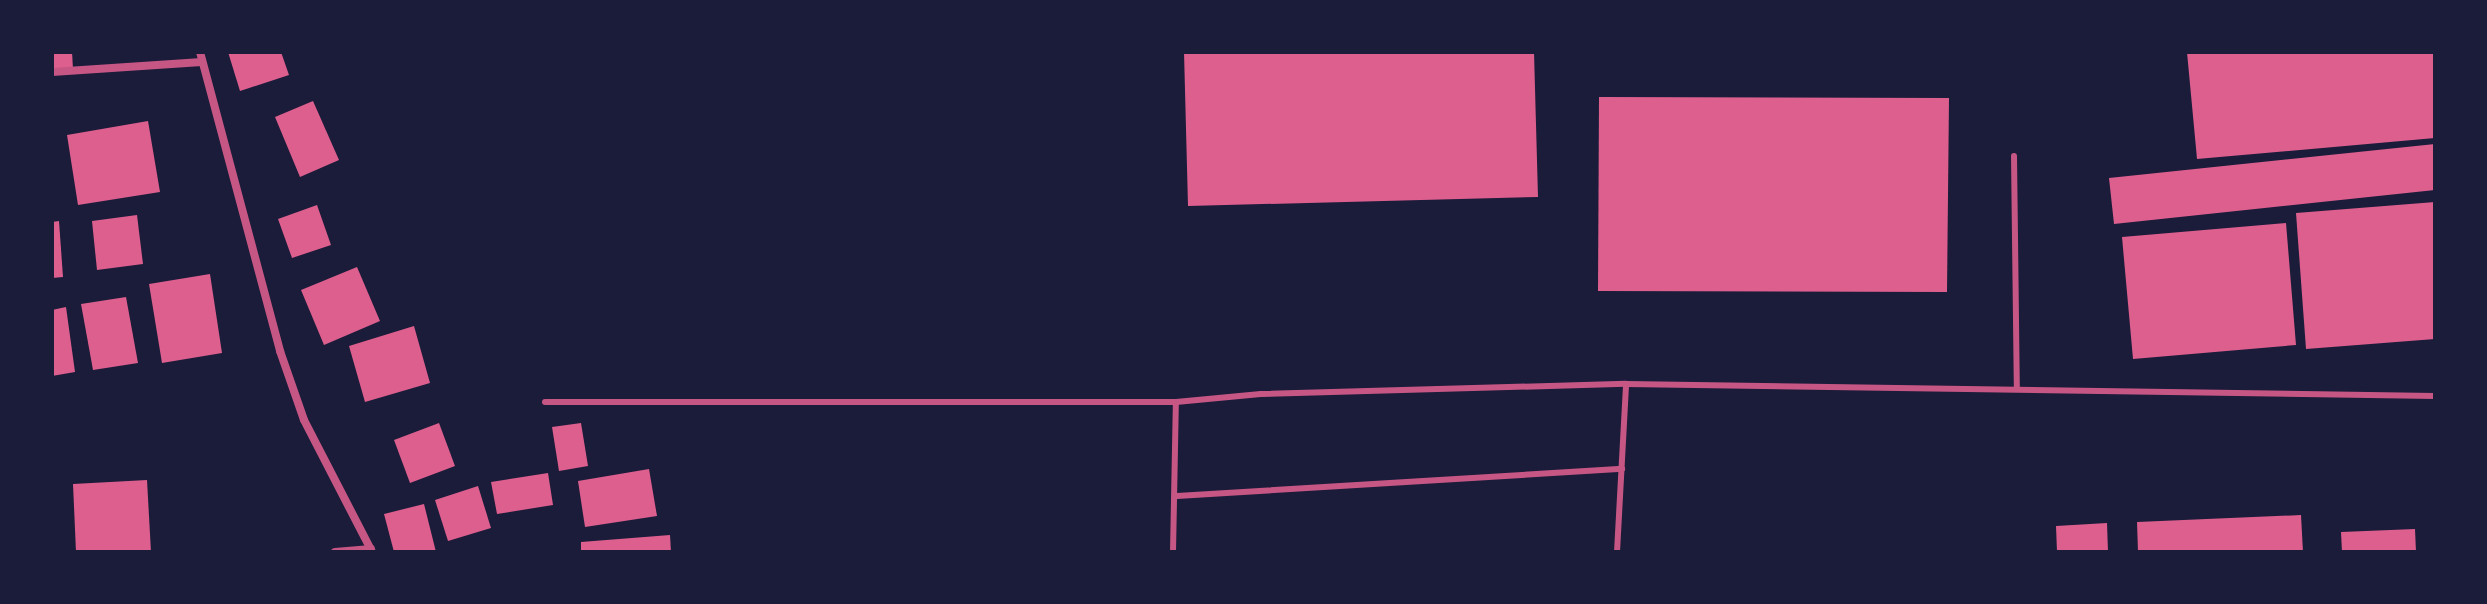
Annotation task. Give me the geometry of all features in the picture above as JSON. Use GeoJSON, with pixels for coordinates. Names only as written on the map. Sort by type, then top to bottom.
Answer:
{"type":"FeatureCollection","features":[{"type":"Feature","properties":{"kind":"street"},"geometry":{"type":"LineString","coordinates":[[200,52],[290,379],[333,481],[371,550],[335,552]]}},
{"type":"Feature","properties":{"kind":"street"},"geometry":{"type":"LineString","coordinates":[[52,72],[202,62]]}},
{"type":"Feature","properties":{"kind":"lane"},"geometry":{"type":"LineString","coordinates":[[2014,156],[2017,388]]}},
{"type":"Feature","properties":{"kind":"lane"},"geometry":{"type":"LineString","coordinates":[[1617,552],[1626,384]]}},
{"type":"Feature","properties":{"kind":"lane"},"geometry":{"type":"LineString","coordinates":[[545,402],[1176,402],[1261,394],[1626,384],[2435,396]]}},
{"type":"Feature","properties":{"kind":"lane"},"geometry":{"type":"LineString","coordinates":[[1173,552],[1177,496],[1176,402]]}},
{"type":"Feature","properties":{"kind":"lane"},"geometry":{"type":"LineString","coordinates":[[1177,496],[1622,469]]}},
{"type":"Feature","properties":{"kind":"building"},"geometry":{"type":"Polygon","coordinates":[[[52,52],[72,52],[73,69],[52,70],[52,52]]]}},
{"type":"Feature","properties":{"kind":"building"},"geometry":{"type":"Polygon","coordinates":[[[228,52],[281,52],[289,75],[240,91],[228,52]]]}},
{"type":"Feature","properties":{"kind":"building"},"geometry":{"type":"Polygon","coordinates":[[[1184,52],[1534,52],[1538,197],[1188,206],[1184,52]]]}},
{"type":"Feature","properties":{"kind":"building"},"geometry":{"type":"Polygon","coordinates":[[[2187,52],[2435,52],[2435,138],[2197,159],[2187,52]]]}},
{"type":"Feature","properties":{"kind":"building"},"geometry":{"type":"Polygon","coordinates":[[[1599,97],[1949,98],[1947,292],[1598,291],[1599,97]]]}},
{"type":"Feature","properties":{"kind":"building"},"geometry":{"type":"Polygon","coordinates":[[[313,101],[339,160],[300,177],[275,117],[313,101]]]}},
{"type":"Feature","properties":{"kind":"building"},"geometry":{"type":"Polygon","coordinates":[[[148,121],[160,192],[78,205],[67,135],[148,121]]]}},
{"type":"Feature","properties":{"kind":"building"},"geometry":{"type":"Polygon","coordinates":[[[2435,144],[2435,190],[2114,224],[2109,178],[2435,144]]]}},
{"type":"Feature","properties":{"kind":"building"},"geometry":{"type":"Polygon","coordinates":[[[2435,202],[2435,339],[2306,349],[2296,213],[2435,202]]]}},
{"type":"Feature","properties":{"kind":"building"},"geometry":{"type":"Polygon","coordinates":[[[317,205],[331,245],[292,258],[278,219],[317,205]]]}},
{"type":"Feature","properties":{"kind":"building"},"geometry":{"type":"Polygon","coordinates":[[[137,215],[143,264],[97,270],[92,221],[137,215]]]}},
{"type":"Feature","properties":{"kind":"building"},"geometry":{"type":"Polygon","coordinates":[[[59,221],[63,277],[52,278],[52,222],[59,221]]]}},
{"type":"Feature","properties":{"kind":"building"},"geometry":{"type":"Polygon","coordinates":[[[2286,223],[2296,345],[2133,359],[2122,237],[2286,223]]]}},
{"type":"Feature","properties":{"kind":"building"},"geometry":{"type":"Polygon","coordinates":[[[357,267],[380,321],[324,345],[301,290],[357,267]]]}},
{"type":"Feature","properties":{"kind":"building"},"geometry":{"type":"Polygon","coordinates":[[[210,274],[222,353],[162,363],[149,284],[210,274]]]}},
{"type":"Feature","properties":{"kind":"building"},"geometry":{"type":"Polygon","coordinates":[[[126,297],[138,363],[93,370],[81,304],[126,297]]]}},
{"type":"Feature","properties":{"kind":"building"},"geometry":{"type":"Polygon","coordinates":[[[66,307],[75,372],[52,376],[52,310],[66,307]]]}},
{"type":"Feature","properties":{"kind":"building"},"geometry":{"type":"Polygon","coordinates":[[[414,326],[430,383],[365,402],[349,346],[414,326]]]}},
{"type":"Feature","properties":{"kind":"building"},"geometry":{"type":"Polygon","coordinates":[[[439,423],[455,466],[410,483],[394,440],[439,423]]]}},
{"type":"Feature","properties":{"kind":"building"},"geometry":{"type":"Polygon","coordinates":[[[581,423],[588,466],[559,471],[552,427],[581,423]]]}},
{"type":"Feature","properties":{"kind":"building"},"geometry":{"type":"Polygon","coordinates":[[[649,469],[657,516],[585,527],[578,481],[649,469]]]}},
{"type":"Feature","properties":{"kind":"building"},"geometry":{"type":"Polygon","coordinates":[[[548,473],[553,505],[497,514],[491,482],[548,473]]]}},
{"type":"Feature","properties":{"kind":"building"},"geometry":{"type":"Polygon","coordinates":[[[147,480],[151,552],[76,552],[73,484],[147,480]]]}},
{"type":"Feature","properties":{"kind":"building"},"geometry":{"type":"Polygon","coordinates":[[[478,486],[491,528],[448,541],[435,500],[478,486]]]}},
{"type":"Feature","properties":{"kind":"building"},"geometry":{"type":"Polygon","coordinates":[[[424,504],[436,552],[394,552],[384,514],[424,504]]]}},
{"type":"Feature","properties":{"kind":"building"},"geometry":{"type":"Polygon","coordinates":[[[2301,515],[2303,552],[2138,552],[2137,522],[2301,515]]]}},
{"type":"Feature","properties":{"kind":"building"},"geometry":{"type":"Polygon","coordinates":[[[2107,523],[2108,552],[2057,552],[2056,526],[2107,523]]]}},
{"type":"Feature","properties":{"kind":"building"},"geometry":{"type":"Polygon","coordinates":[[[2415,529],[2416,552],[2342,552],[2341,532],[2415,529]]]}},
{"type":"Feature","properties":{"kind":"building"},"geometry":{"type":"Polygon","coordinates":[[[670,535],[671,552],[581,552],[581,542],[670,535]]]}}]}
